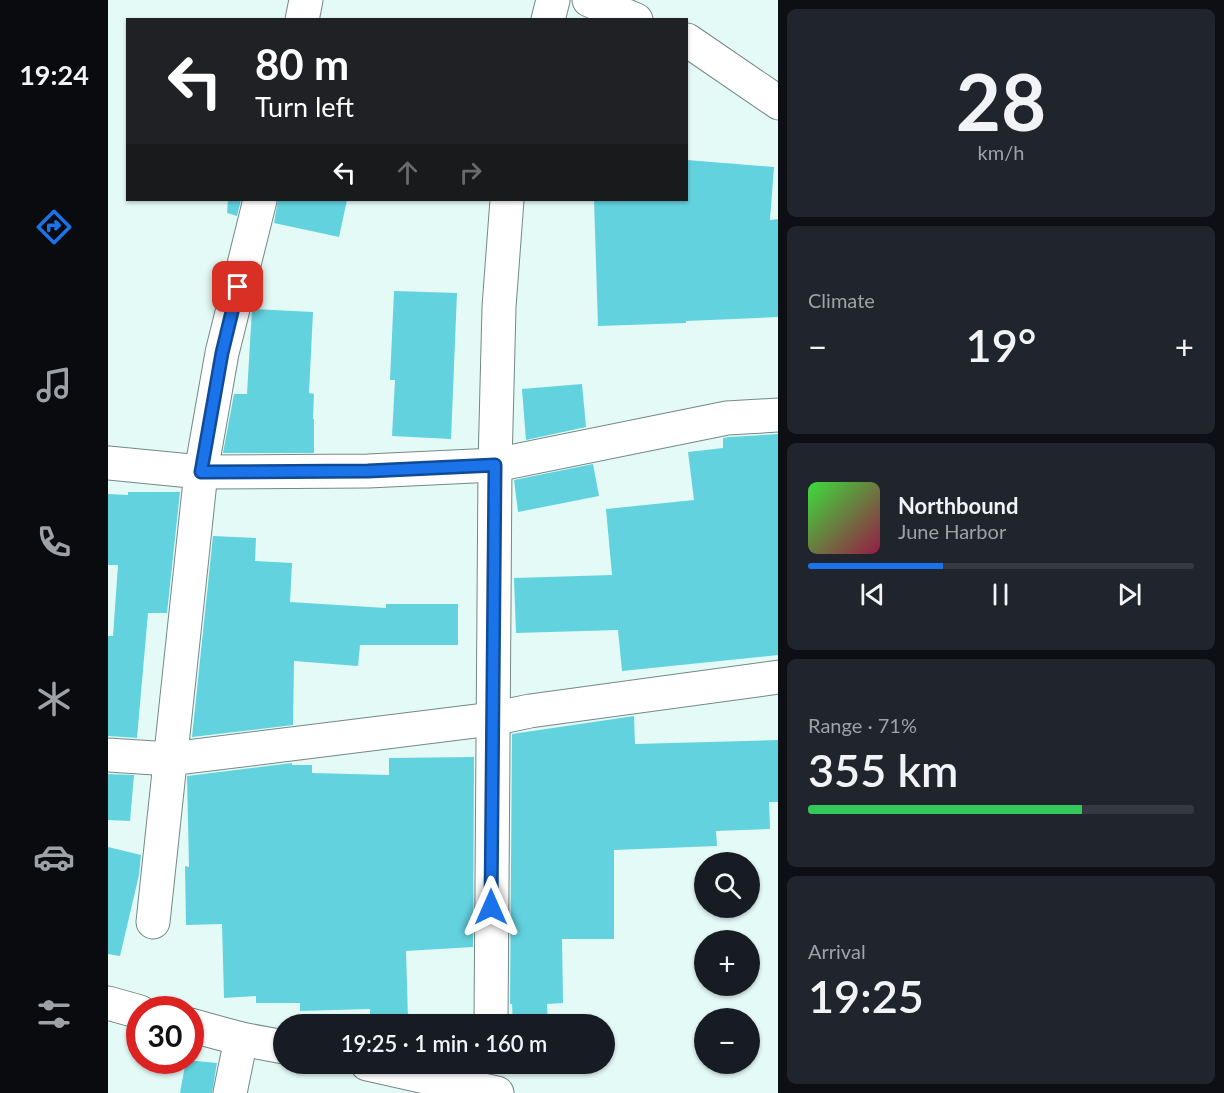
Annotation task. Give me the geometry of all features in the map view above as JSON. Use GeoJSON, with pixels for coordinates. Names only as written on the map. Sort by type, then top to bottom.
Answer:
{"type":"FeatureCollection","features":[{"type":"Feature","properties":{"kind":"street"},"geometry":{"type":"LineString","coordinates":[[302,18],[306,0]]}},
{"type":"Feature","properties":{"kind":"street"},"geometry":{"type":"LineString","coordinates":[[549,18],[554,0]]}},
{"type":"Feature","properties":{"kind":"street"},"geometry":{"type":"LineString","coordinates":[[589,0],[631,18]]}},
{"type":"Feature","properties":{"kind":"street"},"geometry":{"type":"LineString","coordinates":[[688,41],[778,103]]}},
{"type":"Feature","properties":{"kind":"street"},"geometry":{"type":"LineString","coordinates":[[153,922],[201,472],[222,353],[260,201]]}},
{"type":"Feature","properties":{"kind":"street"},"geometry":{"type":"LineString","coordinates":[[491,1014],[495,465],[499,307],[507,201]]}},
{"type":"Feature","properties":{"kind":"street"},"geometry":{"type":"LineString","coordinates":[[108,464],[201,472],[368,471],[495,465],[727,418],[778,415]]}},
{"type":"Feature","properties":{"kind":"street"},"geometry":{"type":"LineString","coordinates":[[108,755],[170,759],[492,719],[530,711],[778,677]]}},
{"type":"Feature","properties":{"kind":"street"},"geometry":{"type":"LineString","coordinates":[[108,1003],[126,1008]]}},
{"type":"Feature","properties":{"kind":"street"},"geometry":{"type":"LineString","coordinates":[[204,1030],[273,1045]]}},
{"type":"Feature","properties":{"kind":"street"},"geometry":{"type":"LineString","coordinates":[[230,1093],[241,1039]]}},
{"type":"Feature","properties":{"kind":"street"},"geometry":{"type":"LineString","coordinates":[[437,1074],[493,1082]]}},
{"type":"Feature","properties":{"kind":"building"},"geometry":{"type":"Polygon","coordinates":[[[688,160],[774,167],[770,220],[778,219],[778,317],[598,326],[594,201],[688,201],[688,160]]]}},
{"type":"Feature","properties":{"kind":"building"},"geometry":{"type":"Polygon","coordinates":[[[228,201],[241,201],[237,216],[227,213],[228,201]]]}},
{"type":"Feature","properties":{"kind":"building"},"geometry":{"type":"Polygon","coordinates":[[[278,201],[347,201],[339,237],[274,223],[278,201]]]}},
{"type":"Feature","properties":{"kind":"building"},"geometry":{"type":"Polygon","coordinates":[[[394,291],[457,293],[451,439],[392,436],[395,380],[390,380],[394,291]]]}},
{"type":"Feature","properties":{"kind":"building"},"geometry":{"type":"Polygon","coordinates":[[[252,309],[313,312],[309,393],[314,394],[314,453],[223,453],[234,394],[247,394],[252,309]]]}},
{"type":"Feature","properties":{"kind":"building"},"geometry":{"type":"Polygon","coordinates":[[[582,384],[586,427],[526,440],[522,389],[582,384]]]}},
{"type":"Feature","properties":{"kind":"building"},"geometry":{"type":"Polygon","coordinates":[[[778,434],[778,655],[622,671],[618,630],[516,633],[514,578],[612,575],[606,509],[694,500],[688,452],[723,448],[723,438],[778,434]]]}},
{"type":"Feature","properties":{"kind":"building"},"geometry":{"type":"Polygon","coordinates":[[[593,464],[599,496],[518,512],[514,480],[593,464]]]}},
{"type":"Feature","properties":{"kind":"building"},"geometry":{"type":"Polygon","coordinates":[[[128,492],[180,492],[167,613],[148,613],[137,738],[108,736],[108,636],[113,636],[118,565],[108,565],[108,494],[128,495],[128,492]]]}},
{"type":"Feature","properties":{"kind":"building"},"geometry":{"type":"Polygon","coordinates":[[[213,536],[256,538],[255,561],[292,563],[290,602],[386,608],[386,604],[458,604],[458,645],[360,645],[358,666],[294,661],[293,725],[192,737],[213,536]]]}},
{"type":"Feature","properties":{"kind":"building"},"geometry":{"type":"Polygon","coordinates":[[[634,716],[635,744],[778,740],[778,802],[769,802],[770,829],[716,831],[717,846],[614,850],[614,939],[562,939],[563,1003],[547,1004],[548,1014],[512,1014],[512,1004],[510,1004],[512,734],[634,716]]]}},
{"type":"Feature","properties":{"kind":"building"},"geometry":{"type":"Polygon","coordinates":[[[474,757],[473,947],[406,951],[408,1014],[370,1014],[370,1009],[300,1011],[300,1003],[256,1003],[256,996],[224,998],[222,924],[186,925],[185,866],[189,867],[187,776],[292,763],[292,765],[312,765],[312,773],[389,775],[389,758],[474,757]]]}},
{"type":"Feature","properties":{"kind":"building"},"geometry":{"type":"Polygon","coordinates":[[[108,774],[134,775],[130,821],[108,820],[108,774]]]}},
{"type":"Feature","properties":{"kind":"building"},"geometry":{"type":"Polygon","coordinates":[[[108,847],[141,855],[139,875],[120,956],[108,954],[108,847]]]}},
{"type":"Feature","properties":{"kind":"building"},"geometry":{"type":"Polygon","coordinates":[[[204,1062],[217,1063],[212,1093],[180,1093],[183,1074],[204,1074],[204,1062]]]}},
{"type":"Feature","properties":{"kind":"route"},"geometry":{"type":"LineString","coordinates":[[238,287],[222,353],[201,472],[368,471],[495,465],[491,907]]}}]}
